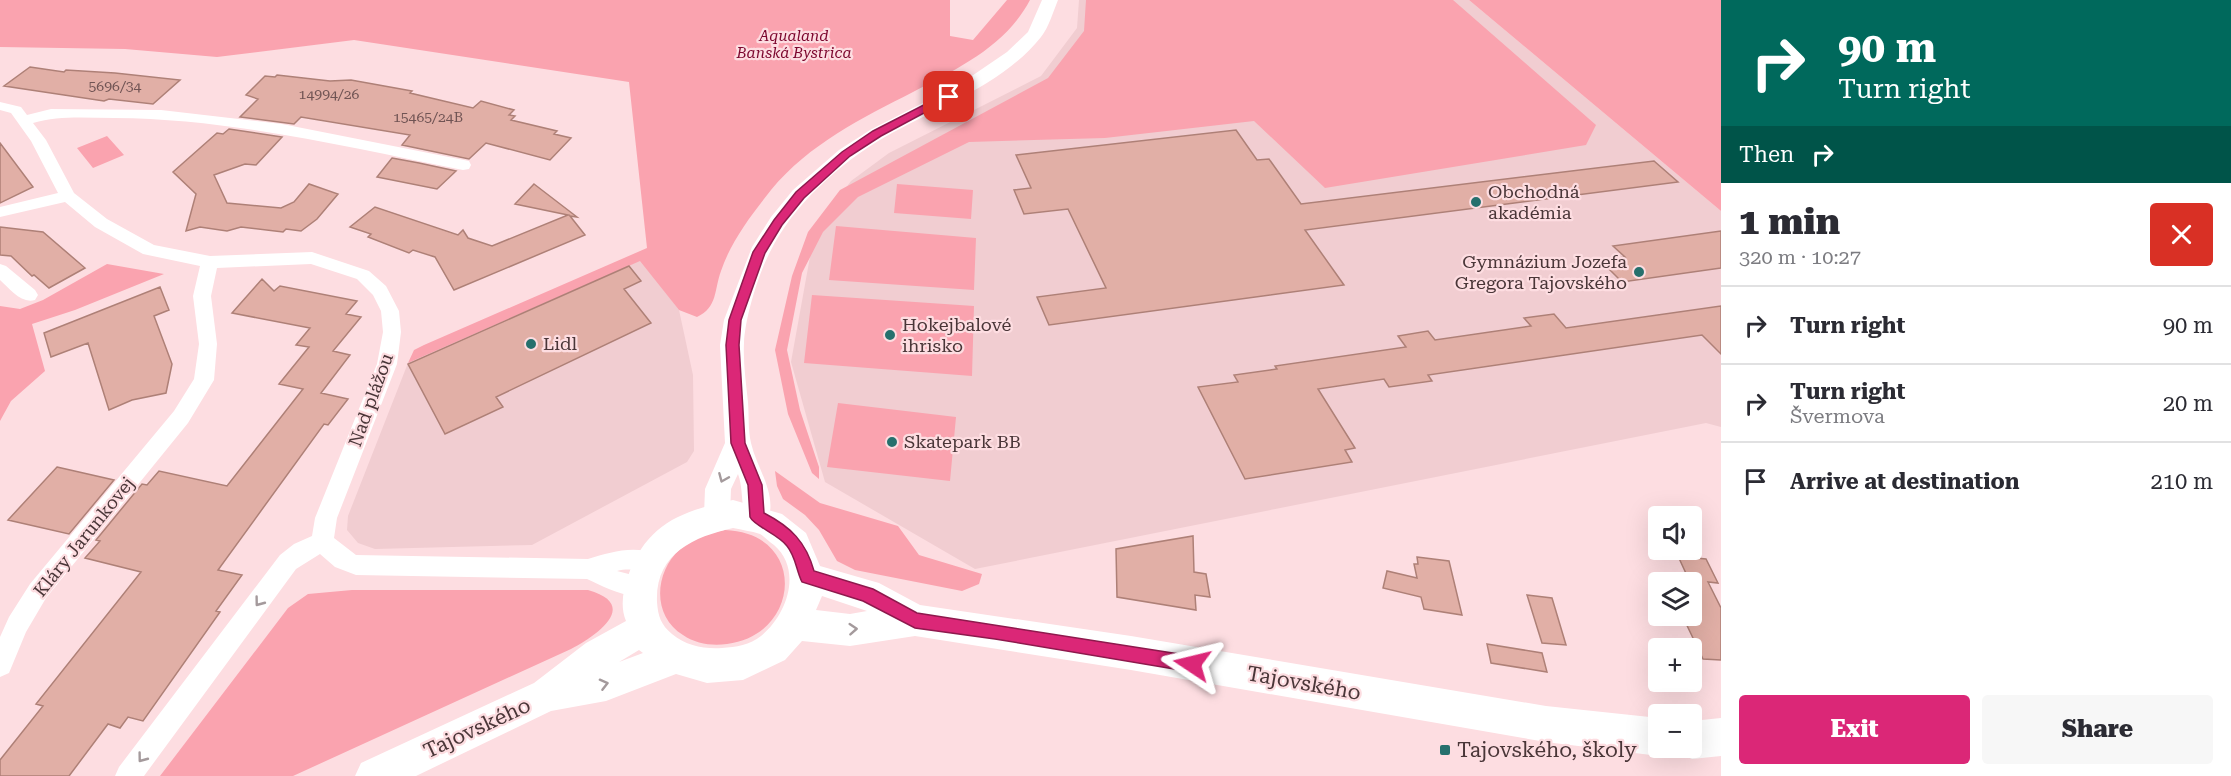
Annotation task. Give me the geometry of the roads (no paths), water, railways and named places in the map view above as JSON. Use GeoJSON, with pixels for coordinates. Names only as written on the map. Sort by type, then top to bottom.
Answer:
{"type":"FeatureCollection","features":[{"type":"Feature","properties":{"kind":"main road"},"geometry":{"type":"LineString","coordinates":[[717,515],[757,517],[779,528],[793,541],[802,557],[808,577],[806,601],[795,624],[771,649],[740,663],[707,666],[675,657],[658,644],[646,628],[640,606],[644,573],[662,543],[677,530],[695,521],[717,515]]}},
{"type":"Feature","properties":{"kind":"main road","name":"Tajovského"},"geometry":{"type":"LineString","coordinates":[[808,577],[867,594],[915,620]]}},
{"type":"Feature","properties":{"kind":"main road","name":"Tajovského"},"geometry":{"type":"LineString","coordinates":[[795,624],[850,630],[915,620],[1109,650],[1546,724],[1648,736]]}},
{"type":"Feature","properties":{"kind":"main road","name":"Tajovského"},"geometry":{"type":"LineString","coordinates":[[374,776],[547,695],[598,655],[646,628]]}},
{"type":"Feature","properties":{"kind":"main road","name":"Tajovského"},"geometry":{"type":"LineString","coordinates":[[547,695],[606,684],[675,657]]}},
{"type":"Feature","properties":{"kind":"street"},"geometry":{"type":"LineString","coordinates":[[757,517],[755,485],[738,443],[732,345],[735,320],[759,252],[778,222],[800,195],[846,154],[877,134],[966,87],[1012,56],[1035,33],[1050,0]]}},
{"type":"Feature","properties":{"kind":"street","name":"Nad plážou"},"geometry":{"type":"LineString","coordinates":[[0,106],[16,110],[38,140],[68,196],[100,223],[149,250],[210,262],[312,258],[363,275],[380,291],[390,311],[392,332],[387,364],[326,518],[322,543]]}},
{"type":"Feature","properties":{"kind":"street"},"geometry":{"type":"LineString","coordinates":[[24,121],[51,112],[161,114],[282,129],[463,165]]}},
{"type":"Feature","properties":{"kind":"street"},"geometry":{"type":"LineString","coordinates":[[0,212],[68,196]]}},
{"type":"Feature","properties":{"kind":"street","name":"Kláry Jarunkovej"},"geometry":{"type":"LineString","coordinates":[[0,665],[17,625],[38,591],[181,417],[204,380],[208,344],[202,296],[210,262]]}},
{"type":"Feature","properties":{"kind":"street"},"geometry":{"type":"LineString","coordinates":[[0,270],[29,295]]}},
{"type":"Feature","properties":{"kind":"street"},"geometry":{"type":"LineString","coordinates":[[717,515],[718,489],[738,443]]}},
{"type":"Feature","properties":{"kind":"street"},"geometry":{"type":"LineString","coordinates":[[128,776],[288,562],[302,551],[322,543],[343,560],[356,565],[588,569],[618,582],[644,573]]}},
{"type":"Feature","properties":{"kind":"place","name":"Obchodná akadémia"},"geometry":{"type":"Point","coordinates":[1476,202]}},
{"type":"Feature","properties":{"kind":"place","name":"Gymnázium Jozefa Gregora Tajovského"},"geometry":{"type":"Point","coordinates":[1639,272]}},
{"type":"Feature","properties":{"kind":"place","name":"Hokejbalové ihrisko"},"geometry":{"type":"Point","coordinates":[890,335]}},
{"type":"Feature","properties":{"kind":"place","name":"Lidl"},"geometry":{"type":"Point","coordinates":[531,344]}},
{"type":"Feature","properties":{"kind":"place","name":"Skatepark BB"},"geometry":{"type":"Point","coordinates":[892,442]}},
{"type":"Feature","properties":{"kind":"place","name":"Tajovského, školy"},"geometry":{"type":"Point","coordinates":[1445,750]}},
{"type":"Feature","properties":{"kind":"park label","name":"Aqualand Banská Bystrica"},"geometry":{"type":"Point","coordinates":[794,44]}}]}
